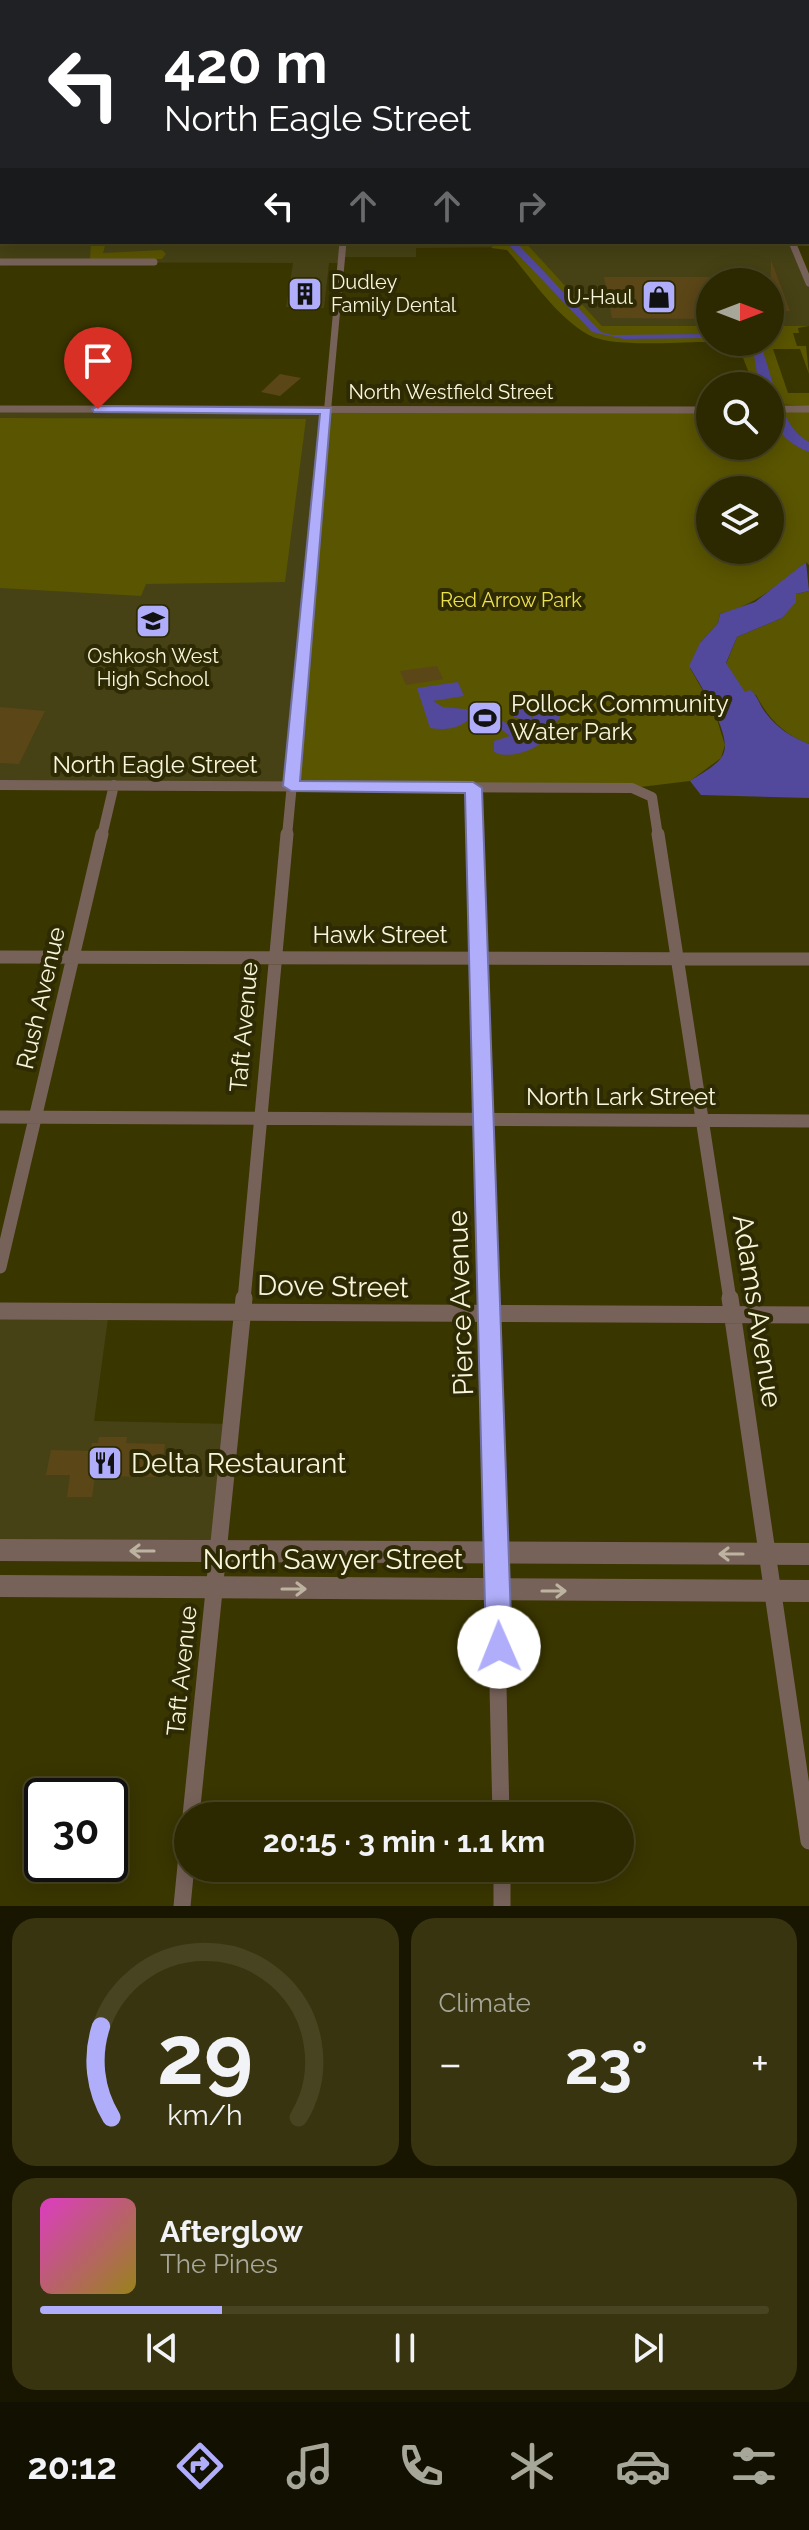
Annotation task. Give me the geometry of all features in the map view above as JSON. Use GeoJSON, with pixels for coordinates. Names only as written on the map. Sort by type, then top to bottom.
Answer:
{"type":"FeatureCollection","features":[{"type":"Feature","properties":{"kind":"street","name":"Taft Avenue"},"geometry":{"type":"LineString","coordinates":[[193,1802],[220,1552],[343,244]]}},
{"type":"Feature","properties":{"kind":"street"},"geometry":{"type":"LineString","coordinates":[[793,244],[809,283]]}},
{"type":"Feature","properties":{"kind":"street"},"geometry":{"type":"LineString","coordinates":[[0,262],[154,262]]}},
{"type":"Feature","properties":{"kind":"street","name":"North Westfield Street"},"geometry":{"type":"LineString","coordinates":[[0,409],[696,410]]}},
{"type":"Feature","properties":{"kind":"street"},"geometry":{"type":"LineString","coordinates":[[784,409],[809,409]]}},
{"type":"Feature","properties":{"kind":"street","name":"North Eagle Street"},"geometry":{"type":"LineString","coordinates":[[0,785],[632,788],[646,793]]}},
{"type":"Feature","properties":{"kind":"street","name":"Rush Avenue"},"geometry":{"type":"LineString","coordinates":[[0,1267],[114,785]]}},
{"type":"Feature","properties":{"kind":"street","name":"Pierce Avenue"},"geometry":{"type":"LineString","coordinates":[[473,788],[498,1590],[501,1802]]}},
{"type":"Feature","properties":{"kind":"street","name":"Adams Avenue"},"geometry":{"type":"LineString","coordinates":[[646,793],[655,803],[775,1590],[809,1841]]}},
{"type":"Feature","properties":{"kind":"street","name":"Hawk Street"},"geometry":{"type":"LineString","coordinates":[[0,957],[809,959]]}},
{"type":"Feature","properties":{"kind":"street","name":"North Lark Street"},"geometry":{"type":"LineString","coordinates":[[0,1117],[809,1121]]}},
{"type":"Feature","properties":{"kind":"street","name":"Dove Street"},"geometry":{"type":"LineString","coordinates":[[0,1311],[809,1315]]}},
{"type":"Feature","properties":{"kind":"street","name":"North Sawyer Street"},"geometry":{"type":"LineString","coordinates":[[0,1550],[809,1554]]}},
{"type":"Feature","properties":{"kind":"street","name":"North Sawyer Street"},"geometry":{"type":"LineString","coordinates":[[0,1586],[809,1591]]}},
{"type":"Feature","properties":{"kind":"street"},"geometry":{"type":"LineString","coordinates":[[182,1906],[184,1882]]}},
{"type":"Feature","properties":{"kind":"street"},"geometry":{"type":"LineString","coordinates":[[502,1882],[502,1906]]}},
{"type":"Feature","properties":{"kind":"shaded area"},"geometry":{"type":"Polygon","coordinates":[[[0,244],[793,244],[809,283],[809,326],[784,326],[784,268],[696,268],[696,326],[602,326],[529,247],[416,248],[416,257],[341,257],[341,263],[329,263],[324,308],[286,307],[293,263],[0,262],[0,244]]]}},
{"type":"Feature","properties":{"kind":"shaded area"},"geometry":{"type":"Polygon","coordinates":[[[508,244],[518,244],[601,332],[612,335],[696,334],[696,338],[624,339],[592,332],[508,244]]]}},
{"type":"Feature","properties":{"kind":"shaded area"},"geometry":{"type":"Polygon","coordinates":[[[754,356],[764,356],[769,372],[757,372],[754,356]]]}},
{"type":"Feature","properties":{"kind":"shaded area","name":"Oshkosh West High School"},"geometry":{"type":"Polygon","coordinates":[[[0,408],[327,410],[291,786],[0,784],[0,408]]]}},
{"type":"Feature","properties":{"kind":"shaded area"},"geometry":{"type":"Polygon","coordinates":[[[784,412],[791,426],[809,442],[809,452],[784,436],[784,412]]]}},
{"type":"Feature","properties":{"kind":"shaded area"},"geometry":{"type":"Polygon","coordinates":[[[806,562],[809,591],[796,594],[796,602],[782,618],[737,637],[726,663],[745,692],[753,692],[774,723],[809,744],[809,798],[701,795],[690,781],[719,761],[725,744],[713,708],[689,666],[700,643],[718,623],[720,614],[755,602],[806,562]]]}},
{"type":"Feature","properties":{"kind":"shaded area"},"geometry":{"type":"Polygon","coordinates":[[[458,682],[464,696],[433,701],[443,707],[475,710],[472,716],[456,727],[430,728],[417,688],[458,682]]]}},
{"type":"Feature","properties":{"kind":"shaded area"},"geometry":{"type":"Polygon","coordinates":[[[525,705],[532,719],[536,709],[549,707],[559,712],[560,719],[549,725],[548,737],[530,750],[507,755],[494,752],[494,741],[510,736],[491,722],[496,716],[520,734],[528,721],[514,717],[509,707],[525,705]]]}},
{"type":"Feature","properties":{"kind":"shaded area"},"geometry":{"type":"Polygon","coordinates":[[[0,1311],[109,1311],[94,1421],[231,1424],[220,1552],[0,1550],[0,1311]]]}},
{"type":"Feature","properties":{"kind":"green space"},"geometry":{"type":"Polygon","coordinates":[[[91,244],[105,244],[103,253],[162,250],[166,254],[162,259],[90,260],[91,244]]]}},
{"type":"Feature","properties":{"kind":"green space"},"geometry":{"type":"Polygon","coordinates":[[[495,244],[527,244],[602,326],[696,326],[696,342],[629,343],[598,339],[587,334],[554,307],[507,250],[491,248],[495,244]]]}},
{"type":"Feature","properties":{"kind":"green space"},"geometry":{"type":"Polygon","coordinates":[[[784,326],[809,326],[798,328],[799,333],[793,333],[797,346],[806,346],[809,374],[800,349],[784,349],[784,326]]]}},
{"type":"Feature","properties":{"kind":"green space"},"geometry":{"type":"Polygon","coordinates":[[[742,356],[775,356],[781,372],[749,372],[742,356]]]}},
{"type":"Feature","properties":{"kind":"green space"},"geometry":{"type":"Polygon","coordinates":[[[784,381],[788,393],[809,393],[809,406],[784,405],[784,381]]]}},
{"type":"Feature","properties":{"kind":"green space","name":"Red Arrow Park"},"geometry":{"type":"Polygon","coordinates":[[[784,409],[809,409],[809,565],[806,562],[755,600],[720,614],[718,623],[701,642],[690,668],[714,710],[725,745],[721,758],[690,781],[632,788],[291,786],[327,410],[696,410],[696,460],[784,460],[784,409]]]}},
{"type":"Feature","properties":{"kind":"green space"},"geometry":{"type":"Polygon","coordinates":[[[0,418],[306,419],[285,582],[146,584],[141,596],[0,588],[0,418]]]}},
{"type":"Feature","properties":{"kind":"green space"},"geometry":{"type":"Polygon","coordinates":[[[809,591],[809,744],[778,725],[756,695],[745,693],[726,664],[737,637],[782,618],[796,594],[809,591]]]}},
{"type":"Feature","properties":{"kind":"building","name":"U-Haul"},"geometry":{"type":"Polygon","coordinates":[[[604,277],[696,277],[696,319],[612,318],[604,277]]]}},
{"type":"Feature","properties":{"kind":"building"},"geometry":{"type":"Polygon","coordinates":[[[298,281],[315,281],[313,299],[296,299],[298,281]]]}},
{"type":"Feature","properties":{"kind":"building"},"geometry":{"type":"Polygon","coordinates":[[[784,295],[790,311],[784,311],[784,295]]]}},
{"type":"Feature","properties":{"kind":"building"},"geometry":{"type":"Polygon","coordinates":[[[280,374],[301,378],[280,396],[261,392],[280,374]]]}},
{"type":"Feature","properties":{"kind":"building"},"geometry":{"type":"Polygon","coordinates":[[[437,666],[443,679],[406,685],[400,671],[437,666]]]}},
{"type":"Feature","properties":{"kind":"building"},"geometry":{"type":"Polygon","coordinates":[[[0,707],[45,711],[19,764],[0,763],[0,707]]]}},
{"type":"Feature","properties":{"kind":"building","name":"Delta Restaurant"},"geometry":{"type":"Polygon","coordinates":[[[99,1437],[127,1437],[126,1443],[165,1444],[160,1477],[95,1476],[92,1497],[67,1497],[70,1475],[46,1475],[51,1450],[91,1451],[92,1443],[98,1443],[99,1437]]]}},
{"type":"Feature","properties":{"kind":"place","name":"Dudley Family Dental"},"geometry":{"type":"Point","coordinates":[305,294]}},
{"type":"Feature","properties":{"kind":"place","name":"U-Haul"},"geometry":{"type":"Point","coordinates":[659,297]}},
{"type":"Feature","properties":{"kind":"place","name":"Oshkosh West High School"},"geometry":{"type":"Point","coordinates":[153,621]}},
{"type":"Feature","properties":{"kind":"place","name":"Pollock Community Water Park"},"geometry":{"type":"Point","coordinates":[485,718]}},
{"type":"Feature","properties":{"kind":"place","name":"Delta Restaurant"},"geometry":{"type":"Point","coordinates":[105,1463]}},
{"type":"Feature","properties":{"kind":"route"},"geometry":{"type":"LineString","coordinates":[[98,409],[327,410],[291,786],[473,788],[499,1647]]}}]}
